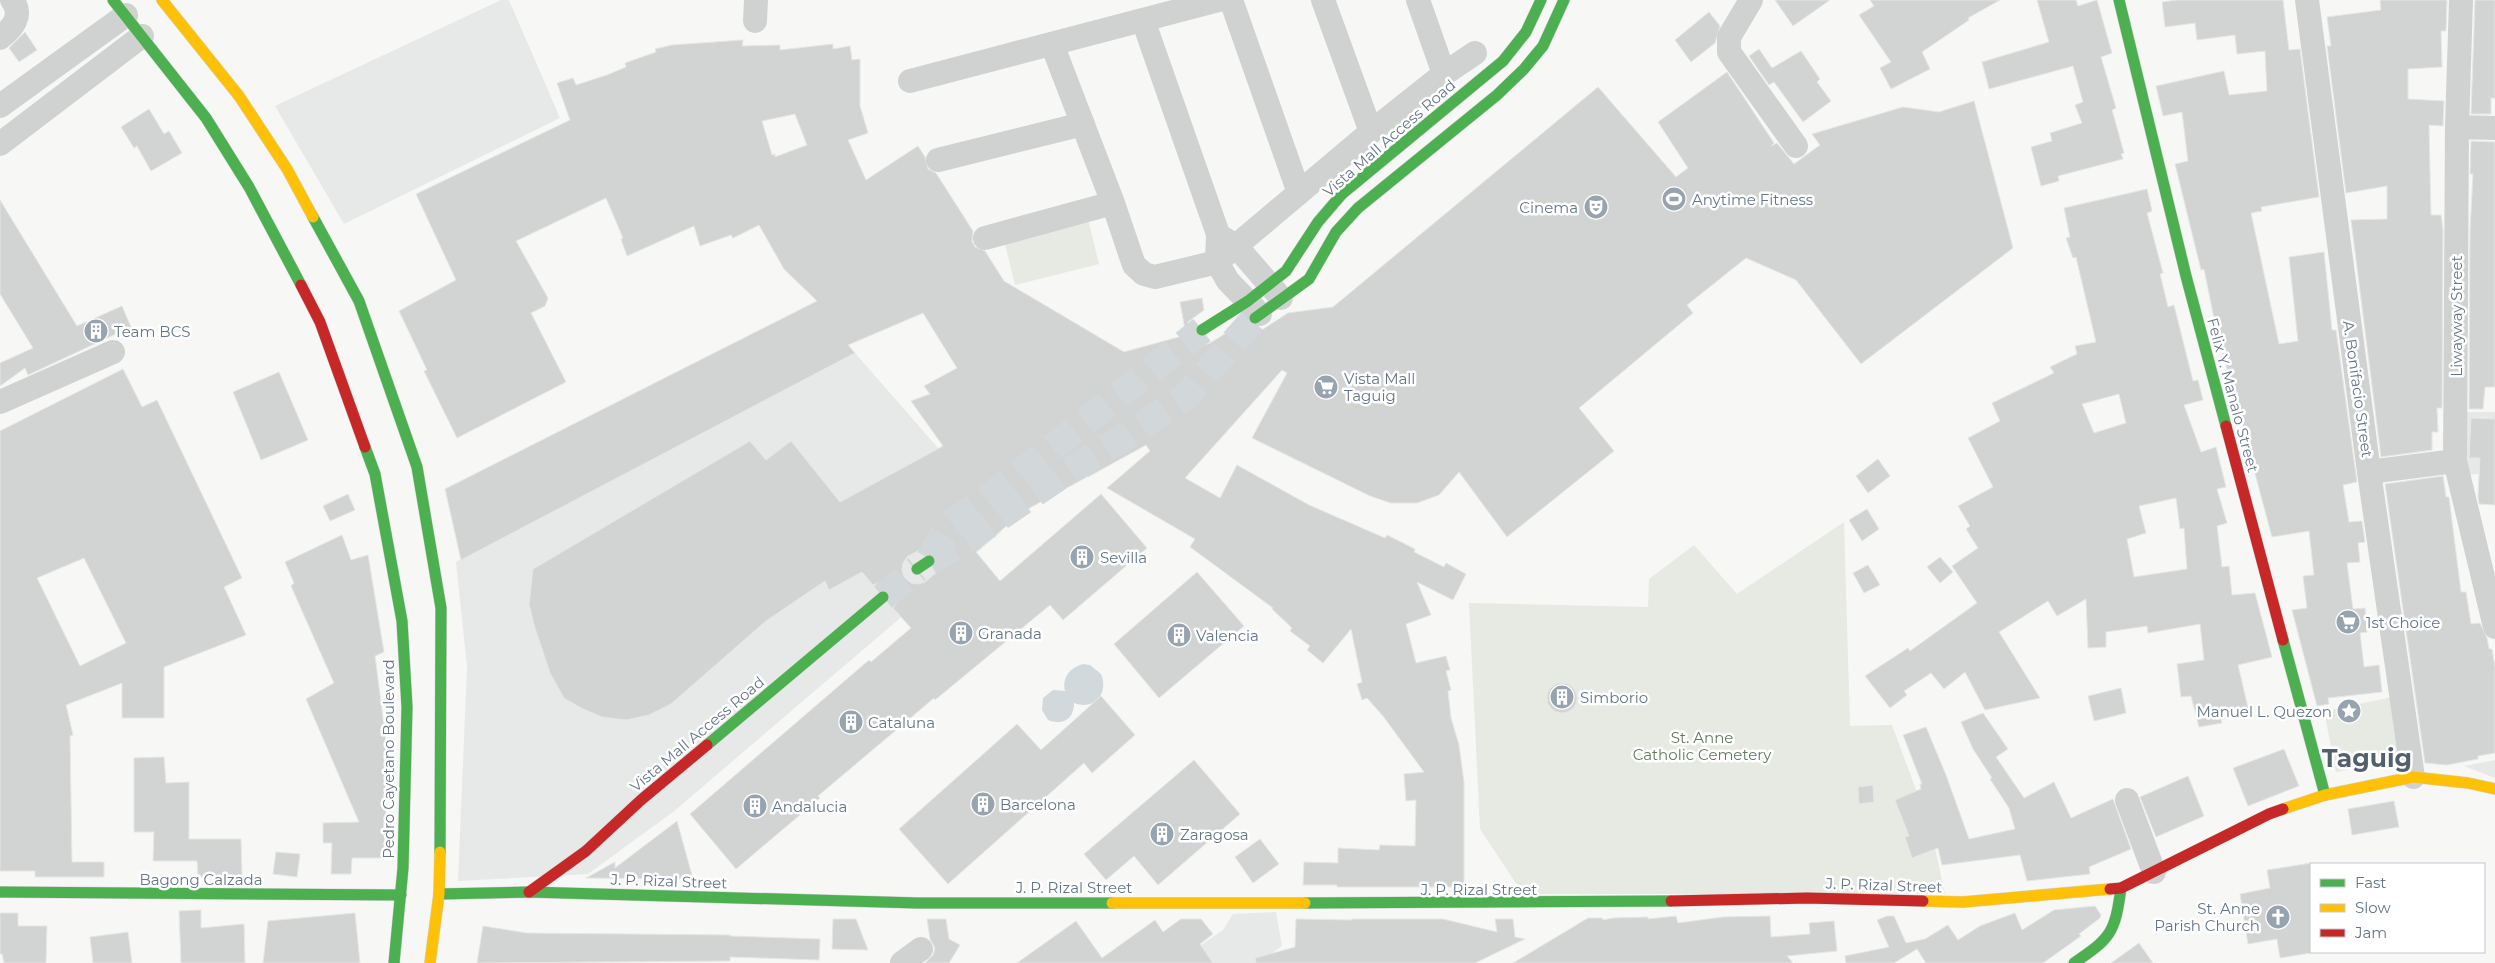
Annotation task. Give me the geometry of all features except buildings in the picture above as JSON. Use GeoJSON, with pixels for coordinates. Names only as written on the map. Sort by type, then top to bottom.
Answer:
{"type":"FeatureCollection","features":[{"type":"Feature","properties":{"kind":"street"},"geometry":{"type":"LineString","coordinates":[[0,38],[12,29],[17,15],[16,4],[12,0]]}},
{"type":"Feature","properties":{"kind":"street"},"geometry":{"type":"LineString","coordinates":[[162,0],[239,96],[287,168],[359,301],[417,467],[431,540],[442,632],[442,790],[439,894],[430,963]]}},
{"type":"Feature","properties":{"kind":"street"},"geometry":{"type":"LineString","coordinates":[[910,81],[1218,0]]}},
{"type":"Feature","properties":{"kind":"street"},"geometry":{"type":"LineString","coordinates":[[1231,0],[1299,193]]}},
{"type":"Feature","properties":{"kind":"street"},"geometry":{"type":"LineString","coordinates":[[1323,0],[1371,132]]}},
{"type":"Feature","properties":{"kind":"street"},"geometry":{"type":"LineString","coordinates":[[1418,0],[1444,74]]}},
{"type":"Feature","properties":{"kind":"street","name":"Vista Mall Access Road"},"geometry":{"type":"LineString","coordinates":[[1254,311],[1276,292],[1286,271],[1318,222],[1342,194],[1503,61],[1522,39],[1541,0]]}},
{"type":"Feature","properties":{"kind":"street","name":"Vista Mall Access Road"},"geometry":{"type":"LineString","coordinates":[[1202,330],[1254,311],[1276,292],[1308,279],[1336,232],[1358,208],[1497,95],[1524,69],[1542,46],[1564,0]]}},
{"type":"Feature","properties":{"kind":"street"},"geometry":{"type":"LineString","coordinates":[[1751,0],[1729,37],[1729,52],[1796,146]]}},
{"type":"Feature","properties":{"kind":"street","name":"Felix Y. Manalo Street"},"geometry":{"type":"LineString","coordinates":[[2119,0],[2186,276],[2324,795]]}},
{"type":"Feature","properties":{"kind":"street","name":"A. Bonifacio Street"},"geometry":{"type":"LineString","coordinates":[[2307,0],[2369,472],[2413,777]]}},
{"type":"Feature","properties":{"kind":"street","name":"Liwayway Street"},"geometry":{"type":"LineString","coordinates":[[2461,0],[2457,127],[2455,461],[2495,627]]}},
{"type":"Feature","properties":{"kind":"street"},"geometry":{"type":"LineString","coordinates":[[0,106],[119,8]]}},
{"type":"Feature","properties":{"kind":"street","name":"Pedro Cayetano Boulevard"},"geometry":{"type":"LineString","coordinates":[[119,8],[206,118],[249,187],[320,322],[375,474],[402,621],[406,717],[406,796],[401,895],[394,963]]}},
{"type":"Feature","properties":{"kind":"street"},"geometry":{"type":"LineString","coordinates":[[1143,20],[1227,240],[1276,292]]}},
{"type":"Feature","properties":{"kind":"street"},"geometry":{"type":"LineString","coordinates":[[0,144],[142,36]]}},
{"type":"Feature","properties":{"kind":"street"},"geometry":{"type":"LineString","coordinates":[[1052,44],[1113,204],[1134,265],[1144,274],[1155,277],[1217,262]]}},
{"type":"Feature","properties":{"kind":"street"},"geometry":{"type":"LineString","coordinates":[[1217,262],[1227,240],[1299,193],[1371,132],[1444,74],[1474,53]]}},
{"type":"Feature","properties":{"kind":"street"},"geometry":{"type":"LineString","coordinates":[[938,160],[1083,124]]}},
{"type":"Feature","properties":{"kind":"street"},"geometry":{"type":"LineString","coordinates":[[2457,127],[2495,128]]}},
{"type":"Feature","properties":{"kind":"street"},"geometry":{"type":"LineString","coordinates":[[985,238],[1113,204]]}},
{"type":"Feature","properties":{"kind":"street"},"geometry":{"type":"LineString","coordinates":[[1217,262],[1228,281],[1254,311]]}},
{"type":"Feature","properties":{"kind":"street"},"geometry":{"type":"LineString","coordinates":[[0,402],[113,352]]}},
{"type":"Feature","properties":{"kind":"street"},"geometry":{"type":"LineString","coordinates":[[2369,472],[2455,461]]}},
{"type":"Feature","properties":{"kind":"street"},"geometry":{"type":"LineString","coordinates":[[917,569],[929,561]]}},
{"type":"Feature","properties":{"kind":"street","name":"Vista Mall Access Road"},"geometry":{"type":"LineString","coordinates":[[529,892],[586,851],[642,800],[883,597]]}},
{"type":"Feature","properties":{"kind":"street","name":"J. P. Rizal Street"},"geometry":{"type":"LineString","coordinates":[[439,894],[529,892],[918,903],[1550,904],[1807,898],[1963,902],[2121,888],[2269,814],[2324,795],[2413,777],[2468,783],[2495,789]]}},
{"type":"Feature","properties":{"kind":"street"},"geometry":{"type":"LineString","coordinates":[[2128,800],[2154,872]]}},
{"type":"Feature","properties":{"kind":"street"},"geometry":{"type":"LineString","coordinates":[[2074,963],[2102,944],[2113,931],[2121,888]]}},
{"type":"Feature","properties":{"kind":"street","name":"Bagong Calzada"},"geometry":{"type":"LineString","coordinates":[[0,892],[401,895]]}},
{"type":"Feature","properties":{"kind":"street"},"geometry":{"type":"LineString","coordinates":[[397,929],[415,925],[433,937]]}},
{"type":"Feature","properties":{"kind":"street"},"geometry":{"type":"LineString","coordinates":[[902,963],[921,949]]}},
{"type":"Feature","properties":{"kind":"shaded area"},"geometry":{"type":"Polygon","coordinates":[[[501,0],[509,0],[560,118],[344,224],[275,106],[501,0]]]}},
{"type":"Feature","properties":{"kind":"shaded area"},"geometry":{"type":"Polygon","coordinates":[[[855,353],[945,456],[1001,532],[673,812],[588,874],[458,881],[467,667],[456,562],[855,353]]]}},
{"type":"Feature","properties":{"kind":"shaded area"},"geometry":{"type":"Polygon","coordinates":[[[2466,412],[2495,412],[2495,473],[2464,475],[2466,412]]]}},
{"type":"Feature","properties":{"kind":"shaded area"},"geometry":{"type":"Polygon","coordinates":[[[1083,664],[1090,665],[1101,674],[1103,681],[1102,694],[1088,705],[1074,703],[1072,713],[1067,720],[1053,722],[1048,720],[1042,710],[1043,698],[1053,690],[1065,691],[1064,686],[1068,674],[1074,668],[1083,664]]]}},
{"type":"Feature","properties":{"kind":"shaded area"},"geometry":{"type":"Polygon","coordinates":[[[2495,760],[2495,778],[2464,766],[2495,760]]]}},
{"type":"Feature","properties":{"kind":"shaded area"},"geometry":{"type":"Polygon","coordinates":[[[1276,912],[1282,946],[1258,963],[1175,963],[1223,930],[1233,914],[1276,912]]]}},
{"type":"Feature","properties":{"kind":"green space"},"geometry":{"type":"Polygon","coordinates":[[[1088,219],[1099,264],[1015,285],[1004,240],[1088,219]]]}},
{"type":"Feature","properties":{"kind":"green space","name":"St. Anne Catholic Cemetery"},"geometry":{"type":"Polygon","coordinates":[[[1844,522],[1850,726],[1892,725],[1931,830],[1945,894],[1523,894],[1480,829],[1469,603],[1648,607],[1649,579],[1694,545],[1737,594],[1844,522]]]}},
{"type":"Feature","properties":{"kind":"green space"},"geometry":{"type":"Polygon","coordinates":[[[2393,697],[2405,759],[2336,772],[2324,711],[2393,697]]]}},
{"type":"Feature","properties":{"kind":"tunnel"},"geometry":{"type":"LineString","coordinates":[[929,561],[962,542],[1060,476],[1125,437],[1186,396],[1255,318]]}},
{"type":"Feature","properties":{"kind":"tunnel"},"geometry":{"type":"LineString","coordinates":[[930,559],[949,525],[993,494],[1202,330]]}},
{"type":"Feature","properties":{"kind":"tunnel"},"geometry":{"type":"LineString","coordinates":[[883,597],[917,569]]}},
{"type":"Feature","properties":{"kind":"traffic: fast"},"geometry":{"type":"LineString","coordinates":[[113,0],[206,118],[249,187],[301,285]]}},
{"type":"Feature","properties":{"kind":"traffic: fast"},"geometry":{"type":"LineString","coordinates":[[1202,330],[1248,301],[1286,271],[1318,222],[1342,194],[1503,61],[1526,32],[1541,0]]}},
{"type":"Feature","properties":{"kind":"traffic: fast"},"geometry":{"type":"LineString","coordinates":[[1255,318],[1309,279],[1336,232],[1358,208],[1497,95],[1524,69],[1543,46],[1564,0]]}},
{"type":"Feature","properties":{"kind":"traffic: fast"},"geometry":{"type":"LineString","coordinates":[[2119,0],[2186,276],[2226,426]]}},
{"type":"Feature","properties":{"kind":"traffic: fast"},"geometry":{"type":"LineString","coordinates":[[313,217],[359,301],[417,467],[441,608],[440,852]]}},
{"type":"Feature","properties":{"kind":"traffic: fast"},"geometry":{"type":"LineString","coordinates":[[365,447],[375,474],[402,621],[407,707],[403,868],[394,963]]}},
{"type":"Feature","properties":{"kind":"traffic: fast"},"geometry":{"type":"LineString","coordinates":[[917,569],[929,561]]}},
{"type":"Feature","properties":{"kind":"traffic: fast"},"geometry":{"type":"LineString","coordinates":[[707,745],[883,597]]}},
{"type":"Feature","properties":{"kind":"traffic: fast"},"geometry":{"type":"LineString","coordinates":[[2283,640],[2325,795]]}},
{"type":"Feature","properties":{"kind":"traffic: fast"},"geometry":{"type":"LineString","coordinates":[[2074,963],[2096,947],[2109,933],[2116,915],[2121,888]]}},
{"type":"Feature","properties":{"kind":"traffic: fast"},"geometry":{"type":"LineString","coordinates":[[0,892],[401,895]]}},
{"type":"Feature","properties":{"kind":"traffic: fast"},"geometry":{"type":"LineString","coordinates":[[439,894],[529,892],[917,903],[1112,903]]}},
{"type":"Feature","properties":{"kind":"traffic: fast"},"geometry":{"type":"LineString","coordinates":[[1305,903],[1671,901]]}},
{"type":"Feature","properties":{"kind":"traffic: slow"},"geometry":{"type":"LineString","coordinates":[[162,0],[239,96],[287,169],[313,217]]}},
{"type":"Feature","properties":{"kind":"traffic: slow"},"geometry":{"type":"LineString","coordinates":[[2283,809],[2325,795],[2413,777],[2468,783],[2495,789]]}},
{"type":"Feature","properties":{"kind":"traffic: slow"},"geometry":{"type":"LineString","coordinates":[[430,963],[439,894],[440,852]]}},
{"type":"Feature","properties":{"kind":"traffic: slow"},"geometry":{"type":"LineString","coordinates":[[1923,901],[1963,902],[2110,889]]}},
{"type":"Feature","properties":{"kind":"traffic: slow"},"geometry":{"type":"LineString","coordinates":[[1112,903],[1305,903]]}},
{"type":"Feature","properties":{"kind":"traffic: jam"},"geometry":{"type":"LineString","coordinates":[[301,285],[320,322],[365,447]]}},
{"type":"Feature","properties":{"kind":"traffic: jam"},"geometry":{"type":"LineString","coordinates":[[2226,426],[2283,640]]}},
{"type":"Feature","properties":{"kind":"traffic: jam"},"geometry":{"type":"LineString","coordinates":[[529,892],[586,851],[641,800],[707,745]]}},
{"type":"Feature","properties":{"kind":"traffic: jam"},"geometry":{"type":"LineString","coordinates":[[2110,889],[2121,888],[2269,814],[2283,809]]}},
{"type":"Feature","properties":{"kind":"traffic: jam"},"geometry":{"type":"LineString","coordinates":[[1671,901],[1807,898],[1923,901]]}},
{"type":"Feature","properties":{"kind":"place","name":"Anytime Fitness"},"geometry":{"type":"Point","coordinates":[1674,199]}},
{"type":"Feature","properties":{"kind":"place","name":"Cinema"},"geometry":{"type":"Point","coordinates":[1596,207]}},
{"type":"Feature","properties":{"kind":"place","name":"Team BCS"},"geometry":{"type":"Point","coordinates":[96,331]}},
{"type":"Feature","properties":{"kind":"place","name":"Vista Mall Taguig"},"geometry":{"type":"Point","coordinates":[1326,387]}},
{"type":"Feature","properties":{"kind":"place","name":"Sevilla"},"geometry":{"type":"Point","coordinates":[1082,557]}},
{"type":"Feature","properties":{"kind":"place","name":"1st Choice"},"geometry":{"type":"Point","coordinates":[2348,622]}},
{"type":"Feature","properties":{"kind":"place","name":"Granada"},"geometry":{"type":"Point","coordinates":[961,633]}},
{"type":"Feature","properties":{"kind":"place","name":"Valencia"},"geometry":{"type":"Point","coordinates":[1179,635]}},
{"type":"Feature","properties":{"kind":"place","name":"Simborio"},"geometry":{"type":"Point","coordinates":[1562,697]}},
{"type":"Feature","properties":{"kind":"place","name":"Manuel L. Quezon"},"geometry":{"type":"Point","coordinates":[2349,711]}},
{"type":"Feature","properties":{"kind":"place","name":"Cataluna"},"geometry":{"type":"Point","coordinates":[851,722]}},
{"type":"Feature","properties":{"kind":"place","name":"Barcelona"},"geometry":{"type":"Point","coordinates":[983,804]}},
{"type":"Feature","properties":{"kind":"place","name":"Andalucia"},"geometry":{"type":"Point","coordinates":[755,806]}},
{"type":"Feature","properties":{"kind":"place","name":"Zaragosa"},"geometry":{"type":"Point","coordinates":[1162,834]}},
{"type":"Feature","properties":{"kind":"place","name":"St. Anne Parish Church"},"geometry":{"type":"Point","coordinates":[2278,917]}},
{"type":"Feature","properties":{"kind":"district","name":"Taguig"},"geometry":{"type":"Point","coordinates":[2367,758]}}]}
